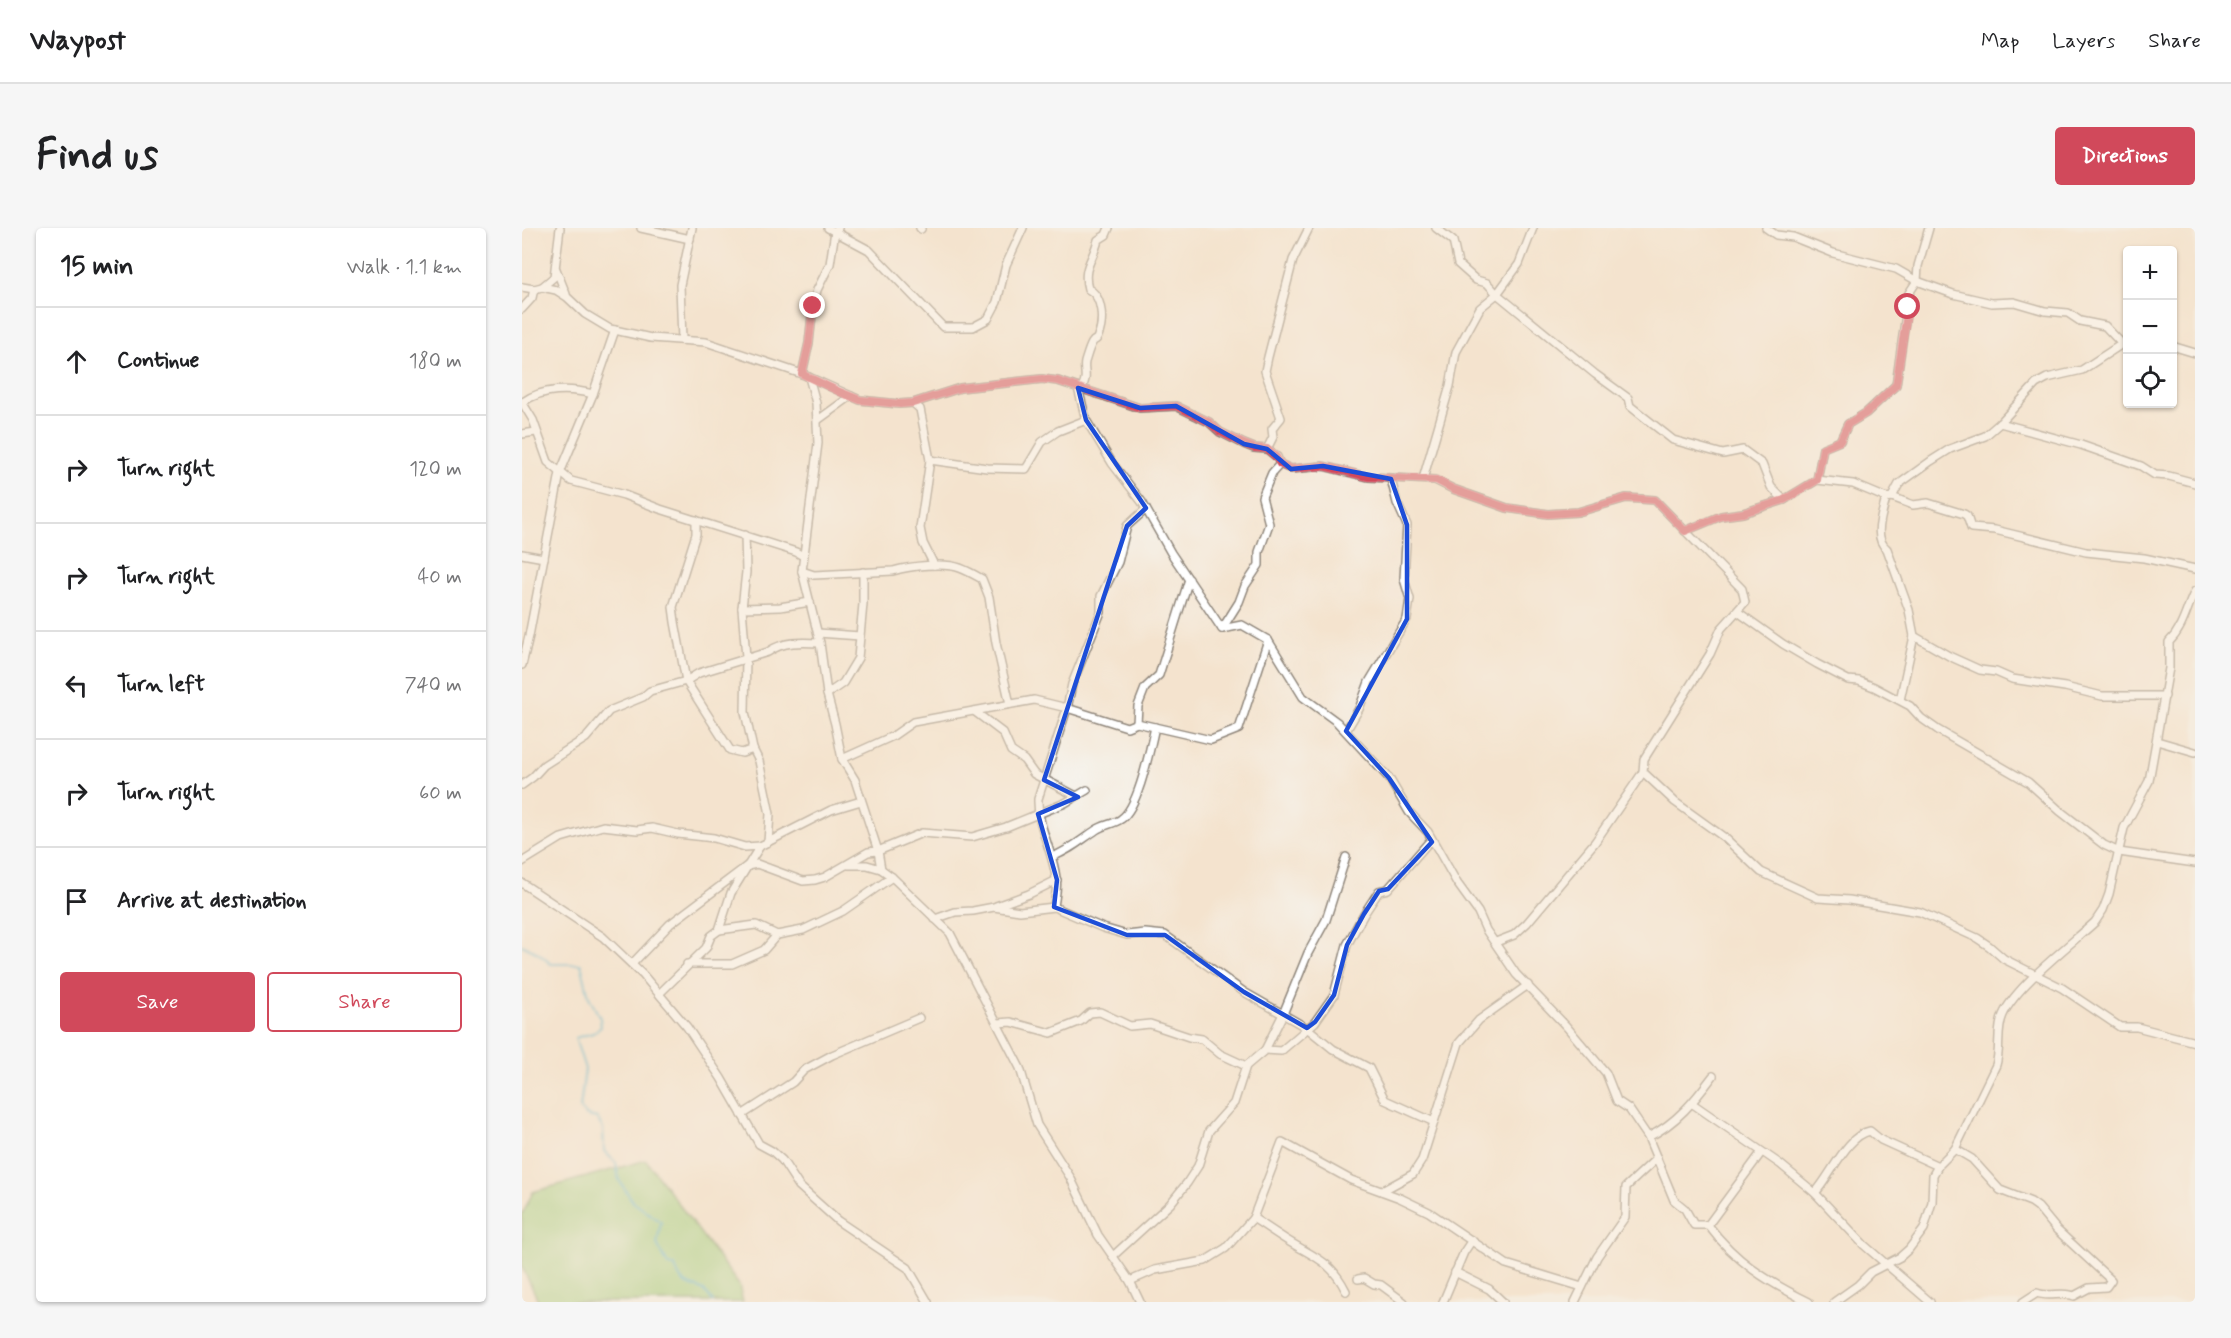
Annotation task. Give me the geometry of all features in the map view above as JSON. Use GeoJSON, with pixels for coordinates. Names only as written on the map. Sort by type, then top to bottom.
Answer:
{"type":"FeatureCollection","features":[{"type":"Feature","properties":{"kind":"street"},"geometry":{"type":"LineString","coordinates":[[522,309],[538,288],[554,277],[560,228]]}},
{"type":"Feature","properties":{"kind":"street"},"geometry":{"type":"LineString","coordinates":[[641,228],[690,239]]}},
{"type":"Feature","properties":{"kind":"street"},"geometry":{"type":"LineString","coordinates":[[682,340],[680,285],[692,228]]}},
{"type":"Feature","properties":{"kind":"street"},"geometry":{"type":"LineString","coordinates":[[880,869],[878,852],[855,780],[842,759],[836,724],[827,694],[818,633],[802,571],[811,506],[818,420],[805,376],[813,306],[817,290],[830,264],[834,229],[869,250],[943,327],[973,327],[988,319],[997,302],[1006,265],[1023,228]]}},
{"type":"Feature","properties":{"kind":"street"},"geometry":{"type":"LineString","coordinates":[[1080,388],[1086,381],[1087,373],[1084,365],[1092,343],[1098,338],[1100,322],[1100,301],[1093,291],[1088,289],[1084,275],[1098,240],[1106,235],[1109,228]]}},
{"type":"Feature","properties":{"kind":"street"},"geometry":{"type":"LineString","coordinates":[[1267,449],[1273,437],[1272,429],[1281,418],[1265,371],[1266,364],[1293,260],[1309,228]]}},
{"type":"Feature","properties":{"kind":"street"},"geometry":{"type":"LineString","coordinates":[[1436,228],[1453,241],[1458,264],[1476,280],[1487,283],[1497,294],[1595,374],[1628,398],[1630,406],[1673,440],[1723,454],[1743,450],[1762,464],[1771,486],[1784,500]]}},
{"type":"Feature","properties":{"kind":"street"},"geometry":{"type":"LineString","coordinates":[[1423,478],[1450,386],[1456,352],[1480,308],[1497,294],[1519,264],[1533,228]]}},
{"type":"Feature","properties":{"kind":"street"},"geometry":{"type":"LineString","coordinates":[[1766,228],[1776,235],[1792,237],[1833,253],[1896,268],[1917,281],[1979,301],[2014,302],[2045,312],[2068,313],[2080,321],[2105,326],[2123,342]]}},
{"type":"Feature","properties":{"kind":"street"},"geometry":{"type":"LineString","coordinates":[[1817,480],[1823,448],[1840,441],[1848,424],[1866,413],[1896,385],[1909,294],[1917,281],[1918,266],[1929,228]]}},
{"type":"Feature","properties":{"kind":"street"},"geometry":{"type":"LineString","coordinates":[[556,268],[567,297]]}},
{"type":"Feature","properties":{"kind":"street"},"geometry":{"type":"LineString","coordinates":[[522,287],[556,290],[585,314],[615,330],[651,338],[706,342],[805,376],[860,400],[913,403],[960,388],[1029,379],[1058,381],[1140,408],[1176,406],[1209,422],[1220,432],[1244,444],[1267,449],[1280,464],[1291,469],[1323,466],[1368,477],[1436,480],[1453,489],[1507,508],[1548,514],[1578,512],[1626,498],[1655,500],[1742,589],[1745,602],[1721,629],[1710,654],[1644,759],[1643,772],[1595,842],[1527,923],[1514,935],[1496,942]]}},
{"type":"Feature","properties":{"kind":"street"},"geometry":{"type":"LineString","coordinates":[[522,665],[560,473],[593,394],[615,330]]}},
{"type":"Feature","properties":{"kind":"street"},"geometry":{"type":"LineString","coordinates":[[1900,700],[1914,636],[1909,610],[1887,549],[1881,544],[1878,533],[1889,497],[1909,476],[1950,449],[1985,436],[2036,384],[2047,378],[2082,370],[2123,345]]}},
{"type":"Feature","properties":{"kind":"street"},"geometry":{"type":"LineString","coordinates":[[2177,348],[2195,353]]}},
{"type":"Feature","properties":{"kind":"street"},"geometry":{"type":"LineString","coordinates":[[1080,388],[1086,420],[1112,463],[1146,509],[1171,554],[1222,629]]}},
{"type":"Feature","properties":{"kind":"street"},"geometry":{"type":"LineString","coordinates":[[593,394],[559,390],[529,397],[522,402],[533,420],[548,462],[560,473],[571,480],[624,495],[803,556]]}},
{"type":"Feature","properties":{"kind":"street"},"geometry":{"type":"LineString","coordinates":[[818,420],[851,396]]}},
{"type":"Feature","properties":{"kind":"street"},"geometry":{"type":"LineString","coordinates":[[913,403],[920,409],[930,460],[920,528],[923,543],[934,566]]}},
{"type":"Feature","properties":{"kind":"street"},"geometry":{"type":"LineString","coordinates":[[930,460],[987,468],[1026,470],[1042,442],[1058,431],[1086,420]]}},
{"type":"Feature","properties":{"kind":"street"},"geometry":{"type":"LineString","coordinates":[[2000,423],[2081,445],[2141,466],[2155,475],[2195,483]]}},
{"type":"Feature","properties":{"kind":"street"},"geometry":{"type":"LineString","coordinates":[[522,434],[536,432]]}},
{"type":"Feature","properties":{"kind":"street"},"geometry":{"type":"LineString","coordinates":[[1222,629],[1258,565],[1259,552],[1269,524],[1262,497],[1272,473],[1280,464]]}},
{"type":"Feature","properties":{"kind":"street"},"geometry":{"type":"LineString","coordinates":[[1346,731],[1359,709],[1369,682],[1407,619],[1410,599],[1404,579],[1407,525],[1397,503],[1391,479]]}},
{"type":"Feature","properties":{"kind":"street"},"geometry":{"type":"LineString","coordinates":[[1685,531],[1721,516],[1743,513],[1784,500],[1817,480],[1853,484],[1913,505],[1928,503],[1964,514],[1971,528],[1995,530],[2086,552],[2144,558],[2195,569]]}},
{"type":"Feature","properties":{"kind":"street"},"geometry":{"type":"LineString","coordinates":[[1054,907],[1057,880],[1038,814],[1038,799],[1067,708],[1072,684],[1101,612],[1101,596],[1118,562],[1127,526],[1146,509]]}},
{"type":"Feature","properties":{"kind":"street"},"geometry":{"type":"LineString","coordinates":[[696,520],[696,534],[673,607],[686,681],[730,750],[742,753],[753,749]]}},
{"type":"Feature","properties":{"kind":"street"},"geometry":{"type":"LineString","coordinates":[[745,535],[746,572],[742,608],[746,657],[745,712],[753,749],[759,761],[770,814],[768,842]]}},
{"type":"Feature","properties":{"kind":"street"},"geometry":{"type":"LineString","coordinates":[[522,554],[544,558]]}},
{"type":"Feature","properties":{"kind":"street"},"geometry":{"type":"LineString","coordinates":[[802,571],[814,575],[934,566],[958,567],[982,579],[989,597],[996,643],[1010,704]]}},
{"type":"Feature","properties":{"kind":"street"},"geometry":{"type":"LineString","coordinates":[[827,694],[843,683],[858,658],[863,604],[863,572]]}},
{"type":"Feature","properties":{"kind":"street"},"geometry":{"type":"LineString","coordinates":[[1137,723],[1138,706],[1144,688],[1159,675],[1189,579]]}},
{"type":"Feature","properties":{"kind":"street"},"geometry":{"type":"LineString","coordinates":[[1834,1302],[1858,1285],[1871,1272],[1900,1257],[1924,1229],[1931,1210],[1933,1175],[1938,1166],[1955,1149],[1996,1065],[1999,1056],[2002,1016],[2017,994],[2095,922],[2103,910],[2124,828],[2149,781],[2165,696],[2169,668],[2169,642],[2177,635],[2185,620],[2195,591]]}},
{"type":"Feature","properties":{"kind":"street"},"geometry":{"type":"LineString","coordinates":[[742,608],[780,607],[810,602]]}},
{"type":"Feature","properties":{"kind":"street"},"geometry":{"type":"LineString","coordinates":[[1738,612],[1783,644],[1817,664],[1848,680],[1866,684],[1910,706],[1921,718],[1954,740],[2028,782],[2060,811],[2104,844],[2119,852],[2195,863]]}},
{"type":"Feature","properties":{"kind":"street"},"geometry":{"type":"LineString","coordinates":[[1222,629],[1242,625],[1268,640],[1304,697],[1346,731],[1389,778],[1409,812],[1428,832],[1457,883],[1478,912],[1486,930],[1516,974],[1566,1026],[1606,1073],[1617,1101],[1629,1110],[1648,1137],[1674,1200],[1685,1209],[1694,1225],[1708,1225]]}},
{"type":"Feature","properties":{"kind":"street"},"geometry":{"type":"LineString","coordinates":[[818,633],[860,636]]}},
{"type":"Feature","properties":{"kind":"street"},"geometry":{"type":"LineString","coordinates":[[1914,636],[1980,670],[1996,672],[2012,679],[2066,687],[2102,696],[2165,696]]}},
{"type":"Feature","properties":{"kind":"street"},"geometry":{"type":"LineString","coordinates":[[842,759],[893,736],[913,722],[1034,700],[1127,727],[1137,723],[1211,740],[1239,729],[1268,640]]}},
{"type":"Feature","properties":{"kind":"street"},"geometry":{"type":"LineString","coordinates":[[522,785],[544,765],[586,738],[609,711],[643,697],[650,691],[686,681],[699,673],[768,652],[775,647],[800,642],[820,643]]}},
{"type":"Feature","properties":{"kind":"street"},"geometry":{"type":"LineString","coordinates":[[974,711],[1003,734],[1011,751],[1024,760],[1034,774],[1076,796]]}},
{"type":"Feature","properties":{"kind":"street"},"geometry":{"type":"LineString","coordinates":[[1052,857],[1071,849],[1098,829],[1122,819],[1131,807],[1147,765],[1155,727]]}},
{"type":"Feature","properties":{"kind":"street"},"geometry":{"type":"LineString","coordinates":[[2157,741],[2195,752]]}},
{"type":"Feature","properties":{"kind":"street"},"geometry":{"type":"LineString","coordinates":[[1643,772],[1675,802],[1725,838],[1761,872],[1818,898],[1850,900],[1920,912],[1977,938],[2004,959],[2062,988],[2120,1027],[2137,1027],[2195,1042]]}},
{"type":"Feature","properties":{"kind":"street"},"geometry":{"type":"LineString","coordinates":[[632,964],[670,924],[747,866],[757,864],[770,867],[803,881],[825,877],[868,852],[878,852],[922,833],[972,837],[1006,827],[1088,790]]}},
{"type":"Feature","properties":{"kind":"street"},"geometry":{"type":"LineString","coordinates":[[522,862],[561,838],[603,826],[637,830],[652,828],[714,838],[745,847],[760,846],[831,810],[861,801]]}},
{"type":"Feature","properties":{"kind":"street"},"geometry":{"type":"LineString","coordinates":[[1265,1050],[1281,1050],[1315,1022],[1334,995],[1347,945],[1379,891],[1388,889],[1428,843],[1432,842]]}},
{"type":"Feature","properties":{"kind":"street"},"geometry":{"type":"LineString","coordinates":[[719,930],[731,893],[760,846]]}},
{"type":"Feature","properties":{"kind":"street"},"geometry":{"type":"LineString","coordinates":[[1113,1256],[1170,1204],[1198,1166],[1209,1131],[1234,1102],[1245,1066],[1265,1050],[1283,1014],[1308,953],[1326,920],[1346,857]]}},
{"type":"Feature","properties":{"kind":"street"},"geometry":{"type":"LineString","coordinates":[[846,865],[867,865],[880,869],[892,877],[950,933],[1020,1068],[1037,1125],[1070,1177],[1098,1235],[1131,1281],[1140,1302]]}},
{"type":"Feature","properties":{"kind":"street"},"geometry":{"type":"LineString","coordinates":[[660,993],[687,964],[706,948],[711,936],[719,930],[756,925],[777,935],[803,930],[843,911],[892,877]]}},
{"type":"Feature","properties":{"kind":"street"},"geometry":{"type":"LineString","coordinates":[[935,919],[955,912],[994,907],[1029,894],[1057,880]]}},
{"type":"Feature","properties":{"kind":"street"},"geometry":{"type":"LineString","coordinates":[[522,883],[603,937],[632,964],[660,993],[687,1027],[759,1144],[782,1160],[799,1186],[838,1221],[908,1268],[928,1302]]}},
{"type":"Feature","properties":{"kind":"street"},"geometry":{"type":"LineString","coordinates":[[994,907],[1020,911],[1054,907],[1103,928],[1127,935],[1145,933],[1165,935],[1224,979],[1307,1028],[1333,1049],[1369,1068],[1385,1100],[1434,1122]]}},
{"type":"Feature","properties":{"kind":"street"},"geometry":{"type":"LineString","coordinates":[[687,964],[732,964],[764,950],[777,935]]}},
{"type":"Feature","properties":{"kind":"street"},"geometry":{"type":"LineString","coordinates":[[1382,1191],[1413,1174],[1422,1160],[1459,1042],[1479,1020],[1527,985]]}},
{"type":"Feature","properties":{"kind":"street"},"geometry":{"type":"LineString","coordinates":[[998,1023],[1011,1022],[1051,1033],[1081,1021],[1090,1012],[1100,1012],[1130,1026],[1150,1024],[1202,1039],[1220,1054],[1245,1066]]}},
{"type":"Feature","properties":{"kind":"street"},"geometry":{"type":"LineString","coordinates":[[742,1115],[793,1082],[804,1070],[832,1054],[919,1018]]}},
{"type":"Feature","properties":{"kind":"street"},"geometry":{"type":"LineString","coordinates":[[1648,1137],[1661,1131],[1692,1104],[1713,1076]]}},
{"type":"Feature","properties":{"kind":"street"},"geometry":{"type":"LineString","coordinates":[[1692,1104],[1780,1164],[1815,1193],[1886,1264],[1930,1302]]}},
{"type":"Feature","properties":{"kind":"street"},"geometry":{"type":"LineString","coordinates":[[1815,1193],[1826,1181],[1841,1154],[1856,1136],[1864,1132],[1870,1131],[1881,1140],[1938,1166]]}},
{"type":"Feature","properties":{"kind":"street"},"geometry":{"type":"LineString","coordinates":[[1131,1281],[1155,1270],[1205,1261],[1226,1248],[1253,1218],[1282,1142],[1351,1180],[1400,1198],[1429,1212],[1506,1264],[1582,1287]]}},
{"type":"Feature","properties":{"kind":"street"},"geometry":{"type":"LineString","coordinates":[[1955,1149],[1972,1159],[2000,1190],[2038,1207],[2057,1230],[2111,1280],[2106,1287],[2088,1288],[2074,1296],[2066,1293],[2042,1295],[2037,1293],[2023,1302]]}},
{"type":"Feature","properties":{"kind":"street"},"geometry":{"type":"LineString","coordinates":[[1708,1225],[1761,1153]]}},
{"type":"Feature","properties":{"kind":"street"},"geometry":{"type":"LineString","coordinates":[[1575,1302],[1597,1257],[1625,1217],[1626,1187],[1657,1158]]}},
{"type":"Feature","properties":{"kind":"street"},"geometry":{"type":"LineString","coordinates":[[1253,1218],[1324,1261],[1340,1279],[1346,1291]]}},
{"type":"Feature","properties":{"kind":"street"},"geometry":{"type":"LineString","coordinates":[[1708,1225],[1721,1242],[1772,1284],[1809,1302]]}},
{"type":"Feature","properties":{"kind":"street"},"geometry":{"type":"LineString","coordinates":[[1443,1302],[1464,1252],[1472,1240]]}},
{"type":"Feature","properties":{"kind":"street"},"geometry":{"type":"LineString","coordinates":[[1455,1272],[1489,1289],[1503,1302]]}},
{"type":"Feature","properties":{"kind":"street"},"geometry":{"type":"LineString","coordinates":[[1358,1280],[1364,1278],[1381,1285],[1404,1302]]}},
{"type":"Feature","properties":{"kind":"highlighted area"},"geometry":{"type":"Polygon","coordinates":[[[1078,388],[1140,408],[1176,406],[1244,444],[1267,449],[1291,469],[1323,466],[1391,479],[1407,525],[1407,619],[1346,731],[1389,778],[1432,842],[1388,889],[1379,891],[1364,914],[1347,945],[1334,995],[1315,1022],[1307,1028],[1244,992],[1165,935],[1127,935],[1054,907],[1057,880],[1038,814],[1078,797],[1044,780],[1127,526],[1146,508],[1086,420],[1078,388]]]}},
{"type":"Feature","properties":{"kind":"green space"},"geometry":{"type":"Polygon","coordinates":[[[646,1160],[739,1285],[743,1302],[539,1302],[522,1267],[522,1215],[533,1192],[646,1160]]]}},
{"type":"Feature","properties":{"kind":"waterway"},"geometry":{"type":"LineString","coordinates":[[522,945],[538,953],[551,964],[581,964],[589,997],[600,1018],[601,1027],[593,1033],[575,1038],[585,1069],[580,1108],[587,1116],[597,1118],[603,1129],[604,1151],[616,1163],[619,1180],[633,1202],[661,1222],[657,1244],[668,1265],[675,1266],[683,1281],[702,1290],[713,1302]]}},
{"type":"Feature","properties":{"kind":"route"},"geometry":{"type":"LineString","coordinates":[[813,306],[813,319],[802,374],[860,400],[913,403],[960,388],[1029,379],[1058,381],[1140,408],[1176,406],[1209,422],[1220,432],[1244,444],[1267,449],[1280,464],[1291,469],[1323,466],[1368,477],[1436,480],[1453,489],[1507,508],[1548,514],[1578,512],[1626,498],[1655,500],[1685,531],[1721,516],[1743,513],[1784,500],[1817,480],[1823,448],[1840,441],[1848,424],[1881,401],[1892,392],[1896,385],[1908,307]]}}]}
